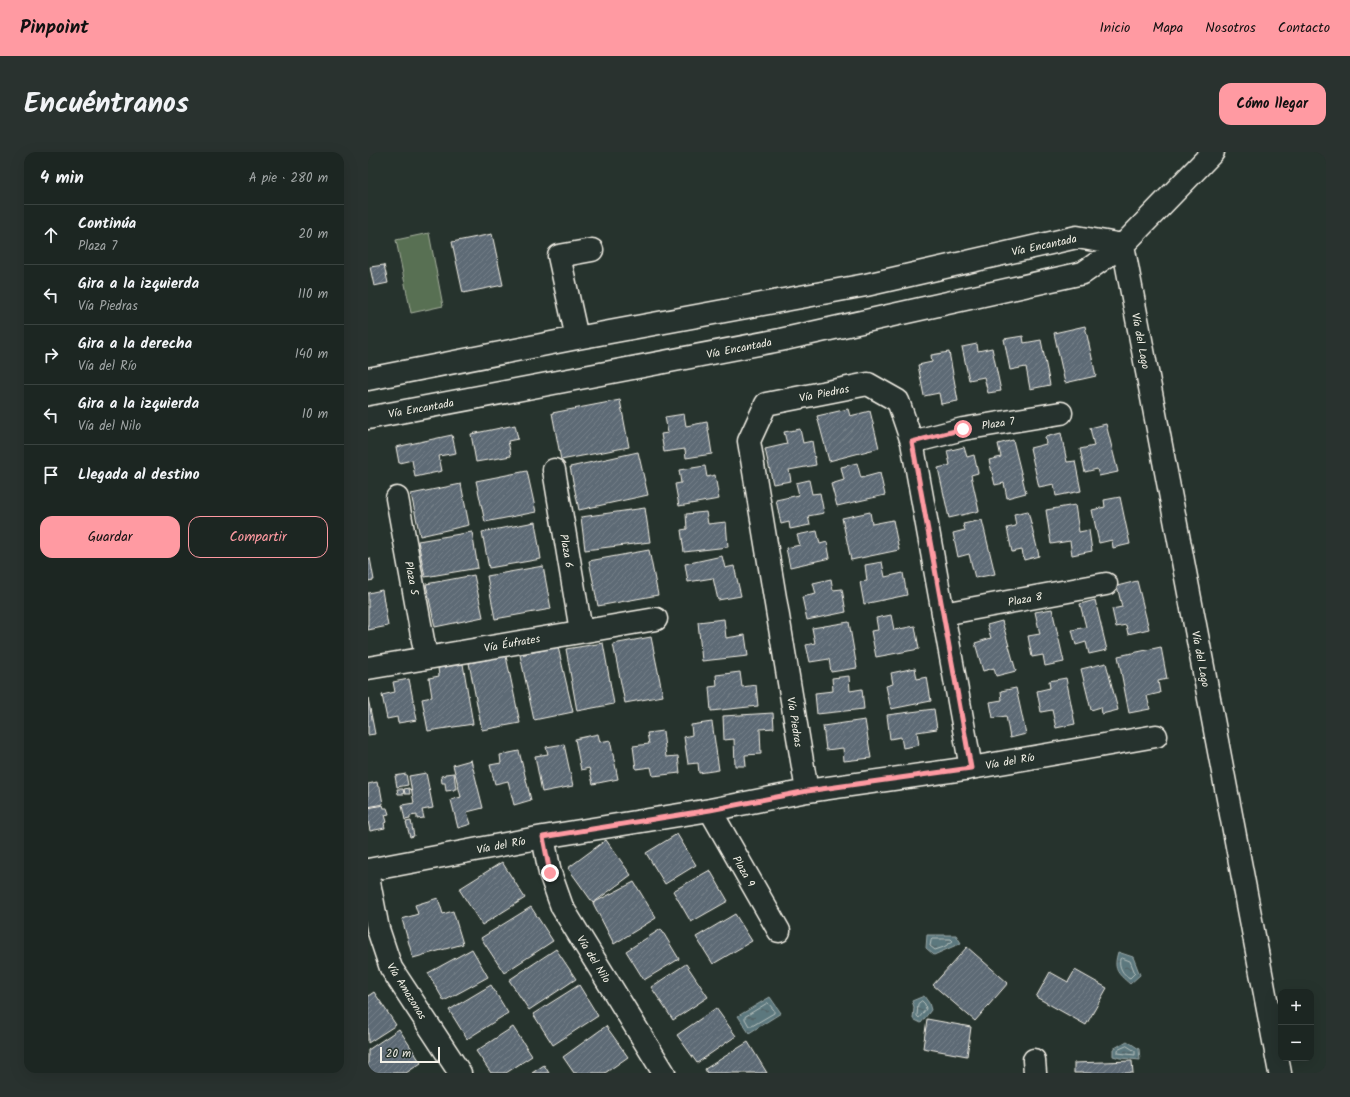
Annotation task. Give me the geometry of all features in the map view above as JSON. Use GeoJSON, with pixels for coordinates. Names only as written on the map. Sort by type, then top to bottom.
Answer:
{"type":"FeatureCollection","features":[{"type":"Feature","properties":{"kind":"street"},"geometry":{"type":"LineString","coordinates":[[1123,245],[1213,152]]}},
{"type":"Feature","properties":{"kind":"street","name":"Vía Encantada"},"geometry":{"type":"LineString","coordinates":[[368,379],[577,338],[866,285],[1077,237],[1123,245]]}},
{"type":"Feature","properties":{"kind":"street","name":"Vía Encantada"},"geometry":{"type":"LineString","coordinates":[[368,418],[780,340],[1083,273],[1123,245]]}},
{"type":"Feature","properties":{"kind":"street","name":"Vía del Lago"},"geometry":{"type":"LineString","coordinates":[[1123,245],[1280,1073]]}},
{"type":"Feature","properties":{"kind":"street"},"geometry":{"type":"LineString","coordinates":[[577,338],[559,256],[592,250]]}},
{"type":"Feature","properties":{"kind":"street","name":"Vía Piedras"},"geometry":{"type":"LineString","coordinates":[[807,791],[749,441],[766,404],[868,384],[898,401],[912,442],[971,768]]}},
{"type":"Feature","properties":{"kind":"street","name":"Plaza 7"},"geometry":{"type":"LineString","coordinates":[[912,442],[963,429],[1061,413]]}},
{"type":"Feature","properties":{"kind":"street","name":"Plaza 6"},"geometry":{"type":"LineString","coordinates":[[554,470],[581,632]]}},
{"type":"Feature","properties":{"kind":"street","name":"Plaza 5"},"geometry":{"type":"LineString","coordinates":[[397,498],[426,658]]}},
{"type":"Feature","properties":{"kind":"street","name":"Plaza 8"},"geometry":{"type":"LineString","coordinates":[[943,614],[1106,584]]}},
{"type":"Feature","properties":{"kind":"street","name":"Vía Éufrates"},"geometry":{"type":"LineString","coordinates":[[368,668],[656,619]]}},
{"type":"Feature","properties":{"kind":"street","name":"Vía del Río"},"geometry":{"type":"LineString","coordinates":[[368,870],[543,837],[710,810],[807,791],[971,768],[1156,736]]}},
{"type":"Feature","properties":{"kind":"street","name":"Plaza 9"},"geometry":{"type":"LineString","coordinates":[[710,810],[779,931]]}},
{"type":"Feature","properties":{"kind":"street","name":"Vía del Nilo"},"geometry":{"type":"LineString","coordinates":[[543,837],[550,873],[562,907],[664,1073]]}},
{"type":"Feature","properties":{"kind":"street","name":"Vía Amazonas"},"geometry":{"type":"LineString","coordinates":[[368,877],[378,929],[391,968],[460,1073]]}},
{"type":"Feature","properties":{"kind":"green space"},"geometry":{"type":"Polygon","coordinates":[[[429,233],[443,306],[411,313],[396,240],[429,233]]]}},
{"type":"Feature","properties":{"kind":"water"},"geometry":{"type":"Polygon","coordinates":[[[927,935],[956,935],[961,943],[934,955],[926,948],[927,935]]]}},
{"type":"Feature","properties":{"kind":"water"},"geometry":{"type":"Polygon","coordinates":[[[1118,952],[1133,957],[1140,975],[1130,984],[1119,974],[1117,970],[1116,963],[1118,952]]]}},
{"type":"Feature","properties":{"kind":"water"},"geometry":{"type":"Polygon","coordinates":[[[924,996],[929,1003],[931,1010],[921,1023],[913,1019],[914,1007],[912,1001],[924,996]]]}},
{"type":"Feature","properties":{"kind":"water"},"geometry":{"type":"Polygon","coordinates":[[[770,997],[781,1013],[749,1033],[738,1016],[770,997]]]}},
{"type":"Feature","properties":{"kind":"water"},"geometry":{"type":"Polygon","coordinates":[[[1127,1041],[1139,1049],[1140,1060],[1113,1056],[1113,1049],[1127,1041]]]}},
{"type":"Feature","properties":{"kind":"building"},"geometry":{"type":"Polygon","coordinates":[[[492,234],[503,285],[463,293],[452,242],[492,234]]]}},
{"type":"Feature","properties":{"kind":"building"},"geometry":{"type":"Polygon","coordinates":[[[384,265],[388,283],[374,286],[370,267],[384,265]]]}},
{"type":"Feature","properties":{"kind":"building"},"geometry":{"type":"Polygon","coordinates":[[[1085,326],[1096,376],[1065,383],[1054,333],[1085,326]]]}},
{"type":"Feature","properties":{"kind":"building"},"geometry":{"type":"Polygon","coordinates":[[[1023,336],[1024,343],[1041,340],[1050,385],[1030,389],[1026,367],[1010,370],[1004,339],[1023,336]]]}},
{"type":"Feature","properties":{"kind":"building"},"geometry":{"type":"Polygon","coordinates":[[[977,344],[978,351],[992,348],[1001,391],[988,393],[984,377],[969,380],[962,347],[977,344]]]}},
{"type":"Feature","properties":{"kind":"building"},"geometry":{"type":"Polygon","coordinates":[[[949,352],[958,401],[941,404],[939,393],[924,396],[918,365],[932,362],[931,355],[949,352]]]}},
{"type":"Feature","properties":{"kind":"building"},"geometry":{"type":"Polygon","coordinates":[[[620,400],[629,447],[561,460],[552,413],[620,400]]]}},
{"type":"Feature","properties":{"kind":"building"},"geometry":{"type":"Polygon","coordinates":[[[848,409],[850,416],[870,411],[879,448],[829,461],[817,416],[848,409]]]}},
{"type":"Feature","properties":{"kind":"building"},"geometry":{"type":"Polygon","coordinates":[[[684,414],[686,426],[707,422],[712,454],[686,458],[685,449],[664,452],[661,434],[668,433],[665,417],[684,414]]]}},
{"type":"Feature","properties":{"kind":"building"},"geometry":{"type":"Polygon","coordinates":[[[1106,424],[1118,472],[1099,476],[1097,469],[1085,472],[1080,449],[1094,446],[1090,428],[1106,424]]]}},
{"type":"Feature","properties":{"kind":"building"},"geometry":{"type":"Polygon","coordinates":[[[515,425],[518,439],[508,441],[511,456],[476,462],[471,434],[515,425]]]}},
{"type":"Feature","properties":{"kind":"building"},"geometry":{"type":"Polygon","coordinates":[[[800,429],[803,443],[812,441],[816,465],[789,470],[791,481],[773,484],[765,449],[787,444],[784,432],[800,429]]]}},
{"type":"Feature","properties":{"kind":"building"},"geometry":{"type":"Polygon","coordinates":[[[1061,433],[1067,462],[1075,461],[1081,491],[1056,496],[1054,484],[1039,487],[1030,448],[1046,444],[1045,437],[1061,433]]]}},
{"type":"Feature","properties":{"kind":"building"},"geometry":{"type":"Polygon","coordinates":[[[452,435],[456,453],[439,456],[442,471],[415,477],[412,460],[399,463],[396,447],[452,435]]]}},
{"type":"Feature","properties":{"kind":"building"},"geometry":{"type":"Polygon","coordinates":[[[1013,440],[1026,493],[1007,498],[1004,483],[995,485],[989,460],[1001,457],[998,444],[1013,440]]]}},
{"type":"Feature","properties":{"kind":"building"},"geometry":{"type":"Polygon","coordinates":[[[964,447],[967,457],[974,455],[978,473],[971,475],[979,511],[949,518],[938,468],[950,465],[947,451],[964,447]]]}},
{"type":"Feature","properties":{"kind":"building"},"geometry":{"type":"Polygon","coordinates":[[[638,452],[648,495],[579,510],[570,467],[638,452]]]}},
{"type":"Feature","properties":{"kind":"building"},"geometry":{"type":"Polygon","coordinates":[[[857,463],[861,478],[880,473],[885,495],[837,506],[831,484],[844,480],[841,467],[857,463]]]}},
{"type":"Feature","properties":{"kind":"building"},"geometry":{"type":"Polygon","coordinates":[[[705,466],[707,477],[715,475],[719,499],[679,506],[675,484],[681,483],[679,470],[705,466]]]}},
{"type":"Feature","properties":{"kind":"building"},"geometry":{"type":"Polygon","coordinates":[[[527,471],[536,512],[485,522],[476,481],[527,471]]]}},
{"type":"Feature","properties":{"kind":"building"},"geometry":{"type":"Polygon","coordinates":[[[809,480],[812,494],[820,493],[824,513],[808,516],[810,525],[790,529],[789,522],[781,524],[776,500],[799,495],[796,483],[809,480]]]}},
{"type":"Feature","properties":{"kind":"building"},"geometry":{"type":"Polygon","coordinates":[[[461,484],[469,525],[420,536],[411,494],[461,484]]]}},
{"type":"Feature","properties":{"kind":"building"},"geometry":{"type":"Polygon","coordinates":[[[1120,497],[1130,544],[1113,548],[1112,540],[1099,543],[1092,510],[1105,507],[1104,500],[1120,497]]]}},
{"type":"Feature","properties":{"kind":"building"},"geometry":{"type":"Polygon","coordinates":[[[1075,505],[1079,532],[1089,530],[1092,551],[1072,555],[1070,541],[1051,544],[1046,510],[1075,505]]]}},
{"type":"Feature","properties":{"kind":"building"},"geometry":{"type":"Polygon","coordinates":[[[645,508],[650,542],[585,550],[581,517],[645,508]]]}},
{"type":"Feature","properties":{"kind":"building"},"geometry":{"type":"Polygon","coordinates":[[[1028,511],[1039,556],[1024,560],[1022,550],[1012,552],[1007,528],[1016,526],[1014,514],[1028,511]]]}},
{"type":"Feature","properties":{"kind":"building"},"geometry":{"type":"Polygon","coordinates":[[[706,512],[708,524],[726,522],[728,547],[684,552],[681,530],[687,529],[686,514],[706,512]]]}},
{"type":"Feature","properties":{"kind":"building"},"geometry":{"type":"Polygon","coordinates":[[[870,512],[872,524],[893,520],[899,550],[851,560],[842,518],[870,512]]]}},
{"type":"Feature","properties":{"kind":"building"},"geometry":{"type":"Polygon","coordinates":[[[982,520],[995,574],[975,578],[969,554],[958,557],[953,533],[965,530],[963,524],[982,520]]]}},
{"type":"Feature","properties":{"kind":"building"},"geometry":{"type":"Polygon","coordinates":[[[535,522],[541,559],[489,568],[482,532],[535,522]]]}},
{"type":"Feature","properties":{"kind":"building"},"geometry":{"type":"Polygon","coordinates":[[[817,531],[820,544],[827,542],[830,558],[790,567],[786,548],[800,545],[797,535],[817,531]]]}},
{"type":"Feature","properties":{"kind":"building"},"geometry":{"type":"Polygon","coordinates":[[[472,532],[478,568],[425,577],[418,541],[472,532]]]}},
{"type":"Feature","properties":{"kind":"building"},"geometry":{"type":"Polygon","coordinates":[[[649,550],[658,595],[598,606],[589,561],[649,550]]]}},
{"type":"Feature","properties":{"kind":"building"},"geometry":{"type":"Polygon","coordinates":[[[722,556],[725,568],[734,566],[741,596],[718,600],[713,578],[688,582],[685,564],[722,556]]]}},
{"type":"Feature","properties":{"kind":"building"},"geometry":{"type":"Polygon","coordinates":[[[370,558],[374,580],[368,581],[368,559],[370,558]]]}},
{"type":"Feature","properties":{"kind":"building"},"geometry":{"type":"Polygon","coordinates":[[[882,562],[885,577],[903,573],[907,595],[864,604],[860,582],[867,581],[865,565],[882,562]]]}},
{"type":"Feature","properties":{"kind":"building"},"geometry":{"type":"Polygon","coordinates":[[[543,566],[551,609],[495,619],[487,576],[543,566]]]}},
{"type":"Feature","properties":{"kind":"building"},"geometry":{"type":"Polygon","coordinates":[[[474,575],[483,617],[435,627],[426,584],[474,575]]]}},
{"type":"Feature","properties":{"kind":"building"},"geometry":{"type":"Polygon","coordinates":[[[831,579],[833,590],[842,589],[846,612],[807,620],[802,597],[816,594],[813,583],[831,579]]]}},
{"type":"Feature","properties":{"kind":"building"},"geometry":{"type":"Polygon","coordinates":[[[1137,581],[1149,629],[1128,634],[1126,625],[1116,627],[1112,609],[1122,607],[1117,586],[1137,581]]]}},
{"type":"Feature","properties":{"kind":"building"},"geometry":{"type":"Polygon","coordinates":[[[382,590],[388,626],[368,630],[368,593],[382,590]]]}},
{"type":"Feature","properties":{"kind":"building"},"geometry":{"type":"Polygon","coordinates":[[[1095,600],[1107,650],[1089,654],[1086,642],[1076,645],[1072,630],[1086,627],[1080,604],[1095,600]]]}},
{"type":"Feature","properties":{"kind":"building"},"geometry":{"type":"Polygon","coordinates":[[[1052,609],[1064,662],[1045,666],[1043,655],[1032,657],[1028,636],[1040,634],[1035,612],[1052,609]]]}},
{"type":"Feature","properties":{"kind":"building"},"geometry":{"type":"Polygon","coordinates":[[[891,615],[894,630],[915,626],[919,649],[876,657],[871,631],[878,630],[876,618],[891,615]]]}},
{"type":"Feature","properties":{"kind":"building"},"geometry":{"type":"Polygon","coordinates":[[[724,619],[726,638],[745,635],[748,656],[702,661],[698,622],[724,619]]]}},
{"type":"Feature","properties":{"kind":"building"},"geometry":{"type":"Polygon","coordinates":[[[1002,621],[1016,671],[996,676],[994,668],[983,671],[975,643],[991,638],[987,625],[1002,621]]]}},
{"type":"Feature","properties":{"kind":"building"},"geometry":{"type":"Polygon","coordinates":[[[849,622],[857,668],[831,672],[829,659],[810,662],[806,645],[815,643],[812,628],[849,622]]]}},
{"type":"Feature","properties":{"kind":"building"},"geometry":{"type":"Polygon","coordinates":[[[651,637],[663,696],[625,703],[613,644],[651,637]]]}},
{"type":"Feature","properties":{"kind":"building"},"geometry":{"type":"Polygon","coordinates":[[[603,643],[614,704],[577,711],[566,649],[603,643]]]}},
{"type":"Feature","properties":{"kind":"building"},"geometry":{"type":"Polygon","coordinates":[[[558,647],[573,712],[534,720],[520,655],[558,647]]]}},
{"type":"Feature","properties":{"kind":"building"},"geometry":{"type":"Polygon","coordinates":[[[1161,647],[1167,679],[1158,681],[1160,693],[1147,696],[1150,709],[1129,713],[1118,656],[1161,647]]]}},
{"type":"Feature","properties":{"kind":"building"},"geometry":{"type":"Polygon","coordinates":[[[506,656],[520,723],[482,730],[469,663],[506,656]]]}},
{"type":"Feature","properties":{"kind":"building"},"geometry":{"type":"Polygon","coordinates":[[[1106,663],[1118,710],[1102,714],[1101,707],[1091,710],[1081,669],[1106,663]]]}},
{"type":"Feature","properties":{"kind":"building"},"geometry":{"type":"Polygon","coordinates":[[[463,664],[473,724],[428,731],[422,699],[432,697],[429,678],[439,676],[438,668],[463,664]]]}},
{"type":"Feature","properties":{"kind":"building"},"geometry":{"type":"Polygon","coordinates":[[[915,668],[917,679],[927,677],[931,701],[891,709],[886,686],[893,684],[891,673],[915,668]]]}},
{"type":"Feature","properties":{"kind":"building"},"geometry":{"type":"Polygon","coordinates":[[[740,672],[742,687],[756,685],[758,706],[711,711],[709,687],[717,686],[716,675],[740,672]]]}},
{"type":"Feature","properties":{"kind":"building"},"geometry":{"type":"Polygon","coordinates":[[[849,676],[850,691],[862,689],[864,709],[817,714],[815,693],[833,691],[832,678],[849,676]]]}},
{"type":"Feature","properties":{"kind":"building"},"geometry":{"type":"Polygon","coordinates":[[[1066,678],[1075,724],[1056,728],[1052,710],[1041,712],[1037,691],[1050,688],[1049,681],[1066,678]]]}},
{"type":"Feature","properties":{"kind":"building"},"geometry":{"type":"Polygon","coordinates":[[[409,679],[417,720],[398,723],[397,717],[387,719],[382,695],[395,692],[393,682],[409,679]]]}},
{"type":"Feature","properties":{"kind":"building"},"geometry":{"type":"Polygon","coordinates":[[[1016,688],[1026,734],[1010,738],[1006,716],[993,718],[990,702],[1002,700],[1001,691],[1016,688]]]}},
{"type":"Feature","properties":{"kind":"building"},"geometry":{"type":"Polygon","coordinates":[[[368,698],[375,734],[368,735],[368,698]]]}},
{"type":"Feature","properties":{"kind":"building"},"geometry":{"type":"Polygon","coordinates":[[[934,709],[937,729],[917,732],[919,745],[903,748],[901,737],[890,739],[887,715],[934,709]]]}},
{"type":"Feature","properties":{"kind":"building"},"geometry":{"type":"Polygon","coordinates":[[[773,713],[774,728],[760,729],[761,754],[745,755],[746,766],[735,766],[734,739],[724,740],[723,716],[773,713]]]}},
{"type":"Feature","properties":{"kind":"building"},"geometry":{"type":"Polygon","coordinates":[[[865,720],[871,758],[844,761],[843,748],[826,750],[823,726],[865,720]]]}},
{"type":"Feature","properties":{"kind":"building"},"geometry":{"type":"Polygon","coordinates":[[[712,722],[719,770],[699,773],[698,763],[688,764],[684,737],[692,735],[691,725],[712,722]]]}},
{"type":"Feature","properties":{"kind":"building"},"geometry":{"type":"Polygon","coordinates":[[[663,731],[666,757],[678,756],[680,773],[653,776],[651,767],[636,769],[633,746],[649,744],[647,733],[663,731]]]}},
{"type":"Feature","properties":{"kind":"building"},"geometry":{"type":"Polygon","coordinates":[[[598,734],[600,742],[610,740],[618,779],[593,784],[589,768],[581,770],[575,739],[598,734]]]}},
{"type":"Feature","properties":{"kind":"building"},"geometry":{"type":"Polygon","coordinates":[[[564,744],[573,786],[542,792],[535,756],[548,754],[546,747],[564,744]]]}},
{"type":"Feature","properties":{"kind":"building"},"geometry":{"type":"Polygon","coordinates":[[[519,751],[531,800],[514,805],[508,781],[495,784],[490,765],[501,763],[500,755],[519,751]]]}},
{"type":"Feature","properties":{"kind":"building"},"geometry":{"type":"Polygon","coordinates":[[[471,760],[483,808],[467,812],[471,824],[458,828],[451,800],[461,797],[453,765],[471,760]]]}},
{"type":"Feature","properties":{"kind":"building"},"geometry":{"type":"Polygon","coordinates":[[[426,773],[433,808],[422,810],[424,818],[417,819],[417,815],[410,816],[410,819],[405,820],[402,805],[414,803],[409,776],[426,773]]]}},
{"type":"Feature","properties":{"kind":"building"},"geometry":{"type":"Polygon","coordinates":[[[454,773],[456,789],[446,791],[445,783],[442,783],[441,776],[454,773]]]}},
{"type":"Feature","properties":{"kind":"building"},"geometry":{"type":"Polygon","coordinates":[[[406,774],[408,785],[397,787],[395,776],[406,774]]]}},
{"type":"Feature","properties":{"kind":"building"},"geometry":{"type":"Polygon","coordinates":[[[377,782],[378,787],[380,787],[383,804],[368,807],[368,784],[377,782]]]}},
{"type":"Feature","properties":{"kind":"building"},"geometry":{"type":"Polygon","coordinates":[[[409,788],[410,794],[405,794],[404,789],[409,788]]]}},
{"type":"Feature","properties":{"kind":"building"},"geometry":{"type":"Polygon","coordinates":[[[397,789],[403,789],[404,794],[398,794],[397,789]]]}},
{"type":"Feature","properties":{"kind":"building"},"geometry":{"type":"Polygon","coordinates":[[[383,805],[384,808],[387,808],[389,814],[385,815],[387,822],[384,823],[385,828],[370,831],[368,808],[383,805]]]}},
{"type":"Feature","properties":{"kind":"building"},"geometry":{"type":"Polygon","coordinates":[[[411,821],[414,836],[410,837],[406,822],[411,821]]]}},
{"type":"Feature","properties":{"kind":"building"},"geometry":{"type":"Polygon","coordinates":[[[677,834],[696,865],[665,884],[646,853],[677,834]]]}},
{"type":"Feature","properties":{"kind":"building"},"geometry":{"type":"Polygon","coordinates":[[[606,840],[631,875],[593,903],[568,868],[606,840]]]}},
{"type":"Feature","properties":{"kind":"building"},"geometry":{"type":"Polygon","coordinates":[[[502,862],[525,898],[482,925],[459,889],[502,862]]]}},
{"type":"Feature","properties":{"kind":"building"},"geometry":{"type":"Polygon","coordinates":[[[710,870],[728,901],[691,922],[673,891],[710,870]]]}},
{"type":"Feature","properties":{"kind":"building"},"geometry":{"type":"Polygon","coordinates":[[[634,882],[656,918],[614,944],[593,903],[634,882]]]}},
{"type":"Feature","properties":{"kind":"building"},"geometry":{"type":"Polygon","coordinates":[[[438,898],[443,914],[453,911],[463,944],[413,958],[402,919],[418,914],[415,905],[438,898]]]}},
{"type":"Feature","properties":{"kind":"building"},"geometry":{"type":"Polygon","coordinates":[[[531,907],[553,941],[504,973],[481,938],[531,907]]]}},
{"type":"Feature","properties":{"kind":"building"},"geometry":{"type":"Polygon","coordinates":[[[735,914],[752,941],[713,964],[696,937],[735,914]]]}},
{"type":"Feature","properties":{"kind":"building"},"geometry":{"type":"Polygon","coordinates":[[[661,929],[679,959],[644,980],[626,951],[661,929]]]}},
{"type":"Feature","properties":{"kind":"building"},"geometry":{"type":"Polygon","coordinates":[[[967,947],[1008,983],[975,1021],[933,985],[967,947]]]}},
{"type":"Feature","properties":{"kind":"building"},"geometry":{"type":"Polygon","coordinates":[[[472,949],[488,977],[444,1001],[428,973],[472,949]]]}},
{"type":"Feature","properties":{"kind":"building"},"geometry":{"type":"Polygon","coordinates":[[[556,949],[576,979],[529,1010],[509,980],[556,949]]]}},
{"type":"Feature","properties":{"kind":"building"},"geometry":{"type":"Polygon","coordinates":[[[686,964],[708,997],[673,1020],[651,987],[686,964]]]}},
{"type":"Feature","properties":{"kind":"building"},"geometry":{"type":"Polygon","coordinates":[[[1075,970],[1107,988],[1086,1025],[1036,997],[1050,972],[1068,982],[1075,970]]]}},
{"type":"Feature","properties":{"kind":"building"},"geometry":{"type":"Polygon","coordinates":[[[491,985],[508,1013],[467,1039],[449,1010],[491,985]]]}},
{"type":"Feature","properties":{"kind":"building"},"geometry":{"type":"Polygon","coordinates":[[[579,985],[598,1016],[553,1045],[533,1014],[579,985]]]}},
{"type":"Feature","properties":{"kind":"building"},"geometry":{"type":"Polygon","coordinates":[[[374,992],[396,1025],[368,1043],[368,996],[374,992]]]}},
{"type":"Feature","properties":{"kind":"building"},"geometry":{"type":"Polygon","coordinates":[[[716,1008],[736,1036],[697,1063],[677,1035],[716,1008]]]}},
{"type":"Feature","properties":{"kind":"building"},"geometry":{"type":"Polygon","coordinates":[[[927,1019],[971,1027],[967,1056],[923,1048],[927,1019]]]}},
{"type":"Feature","properties":{"kind":"building"},"geometry":{"type":"Polygon","coordinates":[[[606,1026],[628,1057],[605,1073],[574,1073],[563,1057],[606,1026]]]}},
{"type":"Feature","properties":{"kind":"building"},"geometry":{"type":"Polygon","coordinates":[[[513,1027],[532,1056],[506,1073],[491,1073],[476,1051],[513,1027]]]}},
{"type":"Feature","properties":{"kind":"building"},"geometry":{"type":"Polygon","coordinates":[[[399,1029],[421,1063],[406,1073],[368,1073],[368,1050],[399,1029]]]}},
{"type":"Feature","properties":{"kind":"building"},"geometry":{"type":"Polygon","coordinates":[[[748,1042],[767,1073],[707,1073],[705,1069],[748,1042]]]}},
{"type":"Feature","properties":{"kind":"building"},"geometry":{"type":"Polygon","coordinates":[[[1132,1061],[1133,1073],[1074,1073],[1074,1063],[1132,1061]]]}},
{"type":"Feature","properties":{"kind":"building"},"geometry":{"type":"Polygon","coordinates":[[[544,1065],[549,1073],[532,1073],[544,1065]]]}},
{"type":"Feature","properties":{"kind":"route"},"geometry":{"type":"LineString","coordinates":[[550,873],[543,837],[710,810],[807,791],[971,768],[912,442],[963,429]]}}]}
